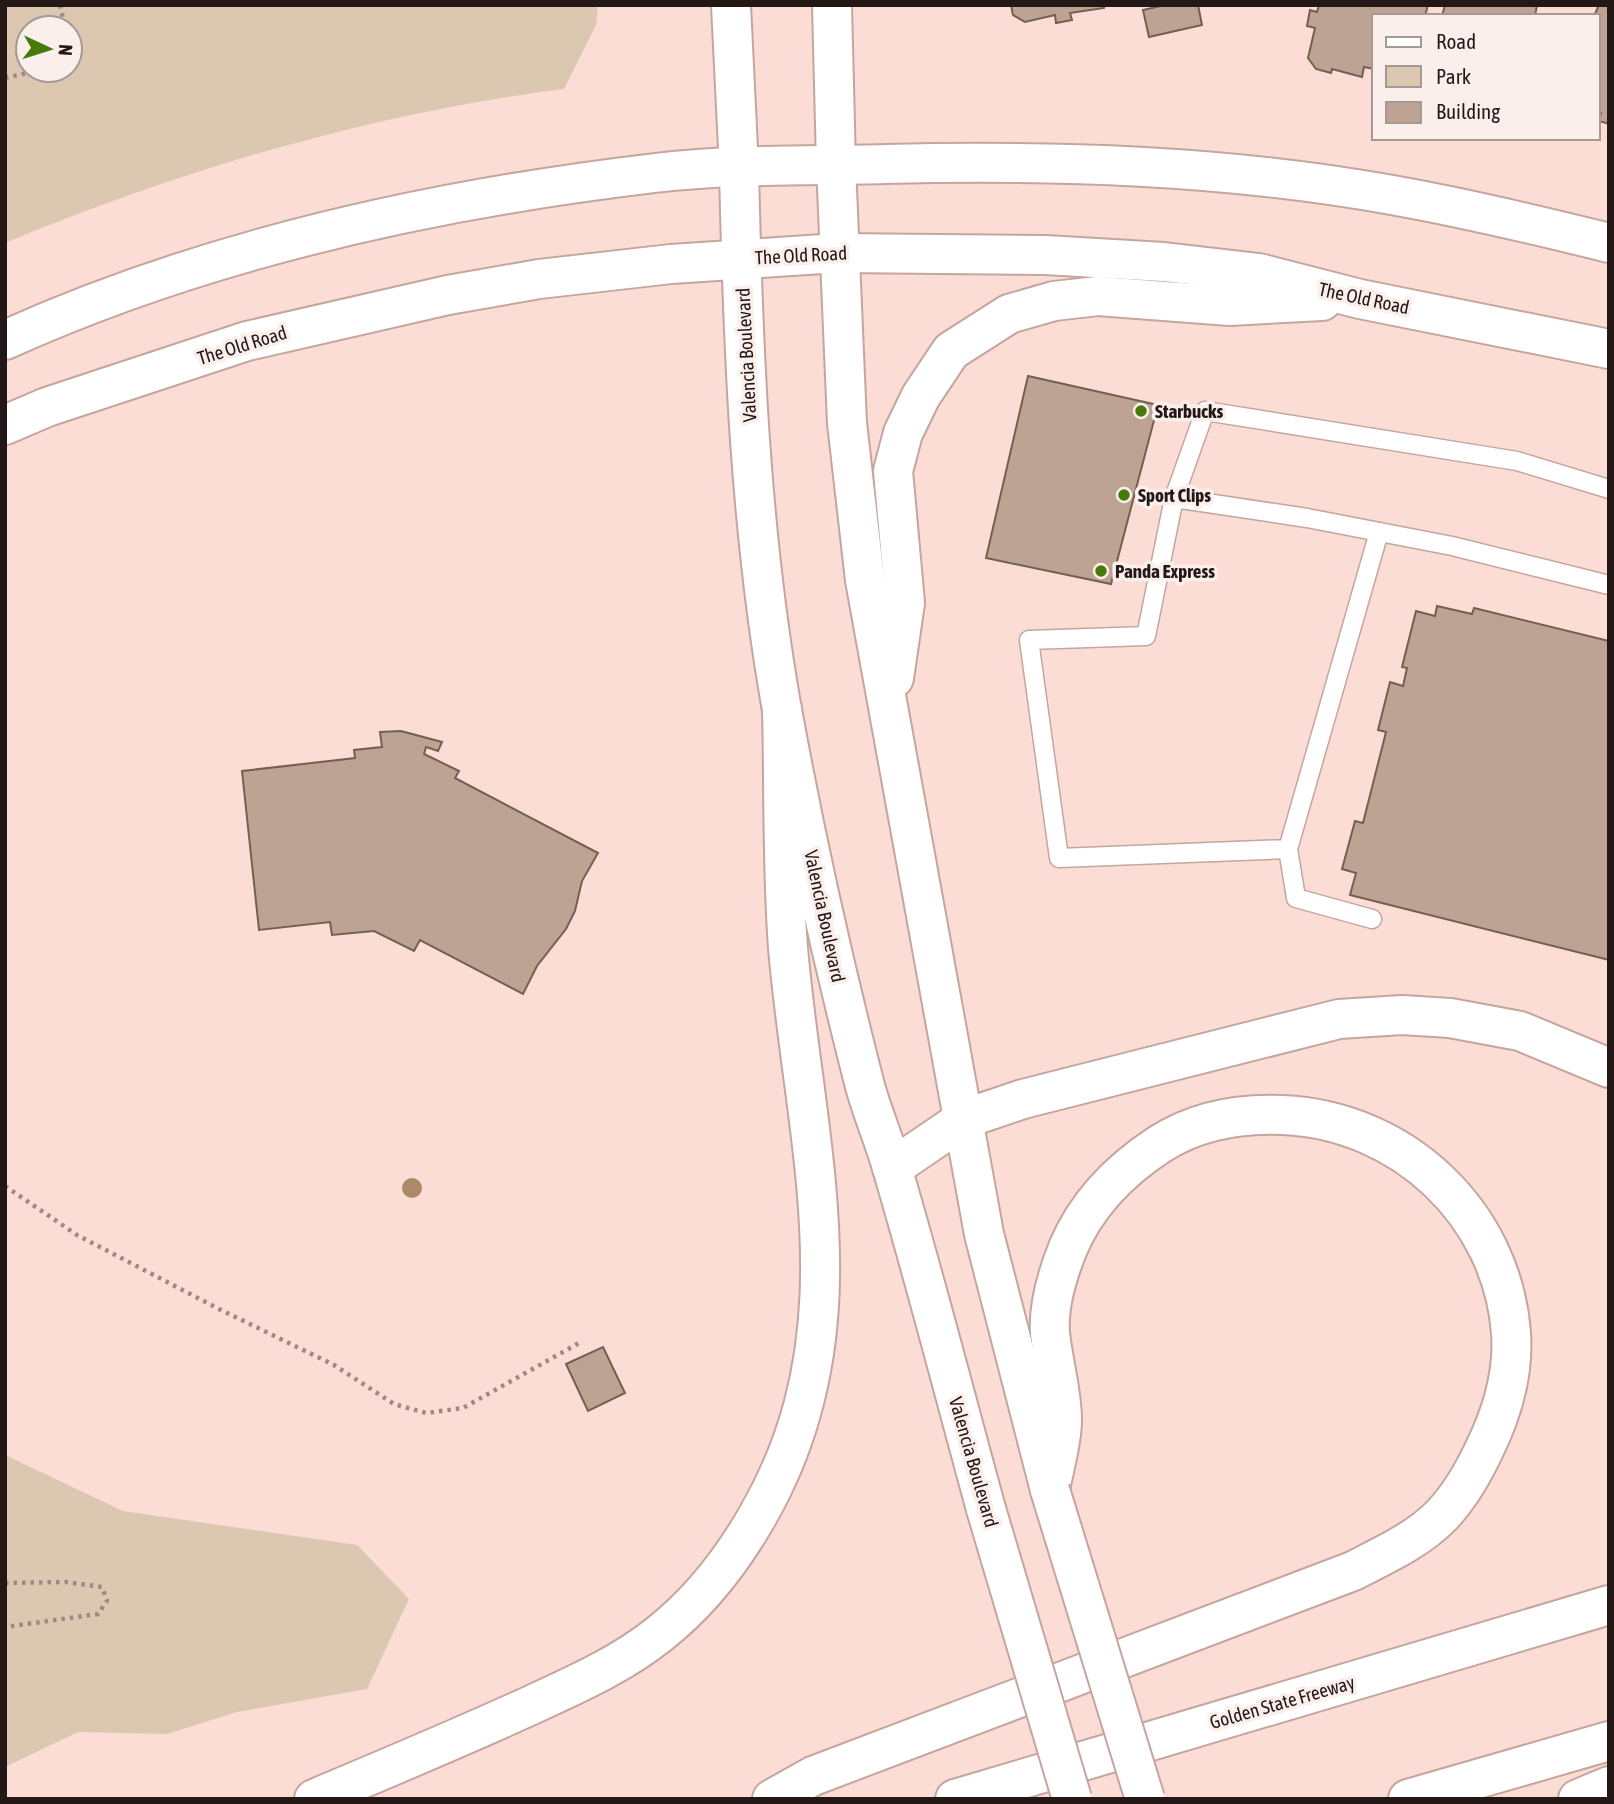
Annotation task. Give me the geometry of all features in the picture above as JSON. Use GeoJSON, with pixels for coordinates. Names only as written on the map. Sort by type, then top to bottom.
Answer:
{"type":"FeatureCollection","features":[{"type":"Feature","properties":{"kind":"main road","name":"Valencia Boulevard"},"geometry":{"type":"LineString","coordinates":[[731,5],[752,466],[763,580],[782,709],[838,978],[867,1091],[892,1168],[986,1509],[1072,1799]]}},
{"type":"Feature","properties":{"kind":"main road"},"geometry":{"type":"LineString","coordinates":[[832,5],[838,253],[853,498],[889,711],[988,1247],[1050,1490],[1145,1799]]}},
{"type":"Feature","properties":{"kind":"main road"},"geometry":{"type":"LineString","coordinates":[[5,340],[136,289],[299,238],[402,214],[531,190],[659,172],[1038,161],[1132,165],[1391,194],[1609,243]]}},
{"type":"Feature","properties":{"kind":"main road","name":"The Old Road"},"geometry":{"type":"LineString","coordinates":[[5,425],[47,407],[247,341],[343,317],[539,279],[741,258],[838,253],[1045,254],[1164,262],[1259,273],[1360,299],[1609,349]]}},
{"type":"Feature","properties":{"kind":"main road"},"geometry":{"type":"LineString","coordinates":[[889,711],[905,603],[893,471],[902,433],[921,396],[951,351],[1009,314],[1054,300],[1098,296],[1230,306],[1360,299]]}},
{"type":"Feature","properties":{"kind":"main road"},"geometry":{"type":"LineString","coordinates":[[314,1799],[592,1677],[658,1634],[707,1588],[744,1540],[780,1478],[801,1419],[817,1351],[821,1283],[819,1193],[788,947],[782,709]]}},
{"type":"Feature","properties":{"kind":"main road"},"geometry":{"type":"LineString","coordinates":[[892,1168],[964,1119],[1023,1099],[1339,1019],[1402,1015],[1450,1018],[1520,1031],[1609,1068]]}},
{"type":"Feature","properties":{"kind":"main road"},"geometry":{"type":"LineString","coordinates":[[772,1799],[813,1776],[1353,1571],[1396,1548],[1441,1517],[1470,1479],[1496,1426],[1509,1369],[1511,1334],[1503,1289],[1488,1250],[1459,1203],[1422,1165],[1387,1141],[1343,1124],[1304,1116],[1258,1114],[1217,1120],[1178,1132],[1128,1164],[1094,1202],[1069,1246],[1055,1284],[1050,1329],[1062,1421],[1050,1490]]}},
{"type":"Feature","properties":{"kind":"main road","name":"Golden State Freeway"},"geometry":{"type":"LineString","coordinates":[[956,1799],[1609,1605]]}},
{"type":"Feature","properties":{"kind":"main road"},"geometry":{"type":"LineString","coordinates":[[1408,1799],[1609,1741]]}},
{"type":"Feature","properties":{"kind":"main road"},"geometry":{"type":"LineString","coordinates":[[1578,1799],[1609,1786]]}},
{"type":"Feature","properties":{"kind":"lane"},"geometry":{"type":"LineString","coordinates":[[1288,849],[1059,858],[1029,639],[1146,636],[1174,498],[1205,411],[1517,461],[1609,489]]}},
{"type":"Feature","properties":{"kind":"lane"},"geometry":{"type":"LineString","coordinates":[[1174,498],[1452,546],[1609,585]]}},
{"type":"Feature","properties":{"kind":"lane"},"geometry":{"type":"LineString","coordinates":[[1372,919],[1296,898],[1288,849],[1379,532]]}},
{"type":"Feature","properties":{"kind":"path"},"geometry":{"type":"LineString","coordinates":[[5,1186],[77,1235],[334,1365],[394,1404],[426,1413],[463,1408],[514,1377],[579,1343]]}},
{"type":"Feature","properties":{"kind":"path"},"geometry":{"type":"LineString","coordinates":[[5,1583],[66,1581],[102,1587],[107,1601],[98,1614],[5,1628]]}},
{"type":"Feature","properties":{"kind":"green space"},"geometry":{"type":"Polygon","coordinates":[[[5,5],[598,5],[596,25],[564,89],[421,113],[280,147],[210,168],[72,216],[5,243],[5,5]]]}},
{"type":"Feature","properties":{"kind":"green space"},"geometry":{"type":"Polygon","coordinates":[[[5,1455],[123,1511],[357,1545],[409,1599],[367,1689],[237,1712],[167,1734],[78,1732],[5,1767],[5,1455]]]}},
{"type":"Feature","properties":{"kind":"building"},"geometry":{"type":"Polygon","coordinates":[[[1011,5],[1104,5],[1104,8],[1070,13],[1072,20],[1056,23],[1055,15],[1025,22],[1013,15],[1011,5]]]}},
{"type":"Feature","properties":{"kind":"building"},"geometry":{"type":"Polygon","coordinates":[[[1165,5],[1198,5],[1202,25],[1149,37],[1143,10],[1165,5]]]}},
{"type":"Feature","properties":{"kind":"building"},"geometry":{"type":"Polygon","coordinates":[[[1319,5],[1428,5],[1426,14],[1372,14],[1372,69],[1364,67],[1362,77],[1332,69],[1331,73],[1316,69],[1308,58],[1315,28],[1307,26],[1310,10],[1317,12],[1319,5]]]}},
{"type":"Feature","properties":{"kind":"building"},"geometry":{"type":"Polygon","coordinates":[[[1445,5],[1537,5],[1535,14],[1443,14],[1445,5]]]}},
{"type":"Feature","properties":{"kind":"building"},"geometry":{"type":"Polygon","coordinates":[[[1599,5],[1609,5],[1609,124],[1600,121],[1600,14],[1595,14],[1599,5]]]}},
{"type":"Feature","properties":{"kind":"building"},"geometry":{"type":"Polygon","coordinates":[[[1028,376],[1158,405],[1111,584],[986,558],[1028,376]]]}},
{"type":"Feature","properties":{"kind":"building"},"geometry":{"type":"Polygon","coordinates":[[[1437,606],[1472,614],[1474,608],[1609,641],[1609,960],[1350,895],[1356,873],[1342,869],[1355,821],[1363,823],[1386,732],[1378,730],[1390,682],[1403,686],[1407,668],[1402,667],[1416,611],[1435,616],[1437,606]]]}},
{"type":"Feature","properties":{"kind":"building"},"geometry":{"type":"Polygon","coordinates":[[[401,731],[442,742],[438,751],[426,747],[424,754],[459,771],[455,778],[598,853],[582,881],[575,911],[566,929],[537,966],[523,994],[420,940],[414,951],[374,931],[332,935],[330,922],[259,930],[242,771],[355,758],[354,750],[382,747],[380,732],[401,731]]]}},
{"type":"Feature","properties":{"kind":"building"},"geometry":{"type":"Polygon","coordinates":[[[603,1347],[625,1393],[588,1411],[566,1364],[603,1347]]]}},
{"type":"Feature","properties":{"kind":"place","name":"Starbucks"},"geometry":{"type":"Point","coordinates":[1141,411]}},
{"type":"Feature","properties":{"kind":"place","name":"Sport Clips"},"geometry":{"type":"Point","coordinates":[1124,495]}},
{"type":"Feature","properties":{"kind":"place","name":"Panda Express"},"geometry":{"type":"Point","coordinates":[1101,571]}}]}
